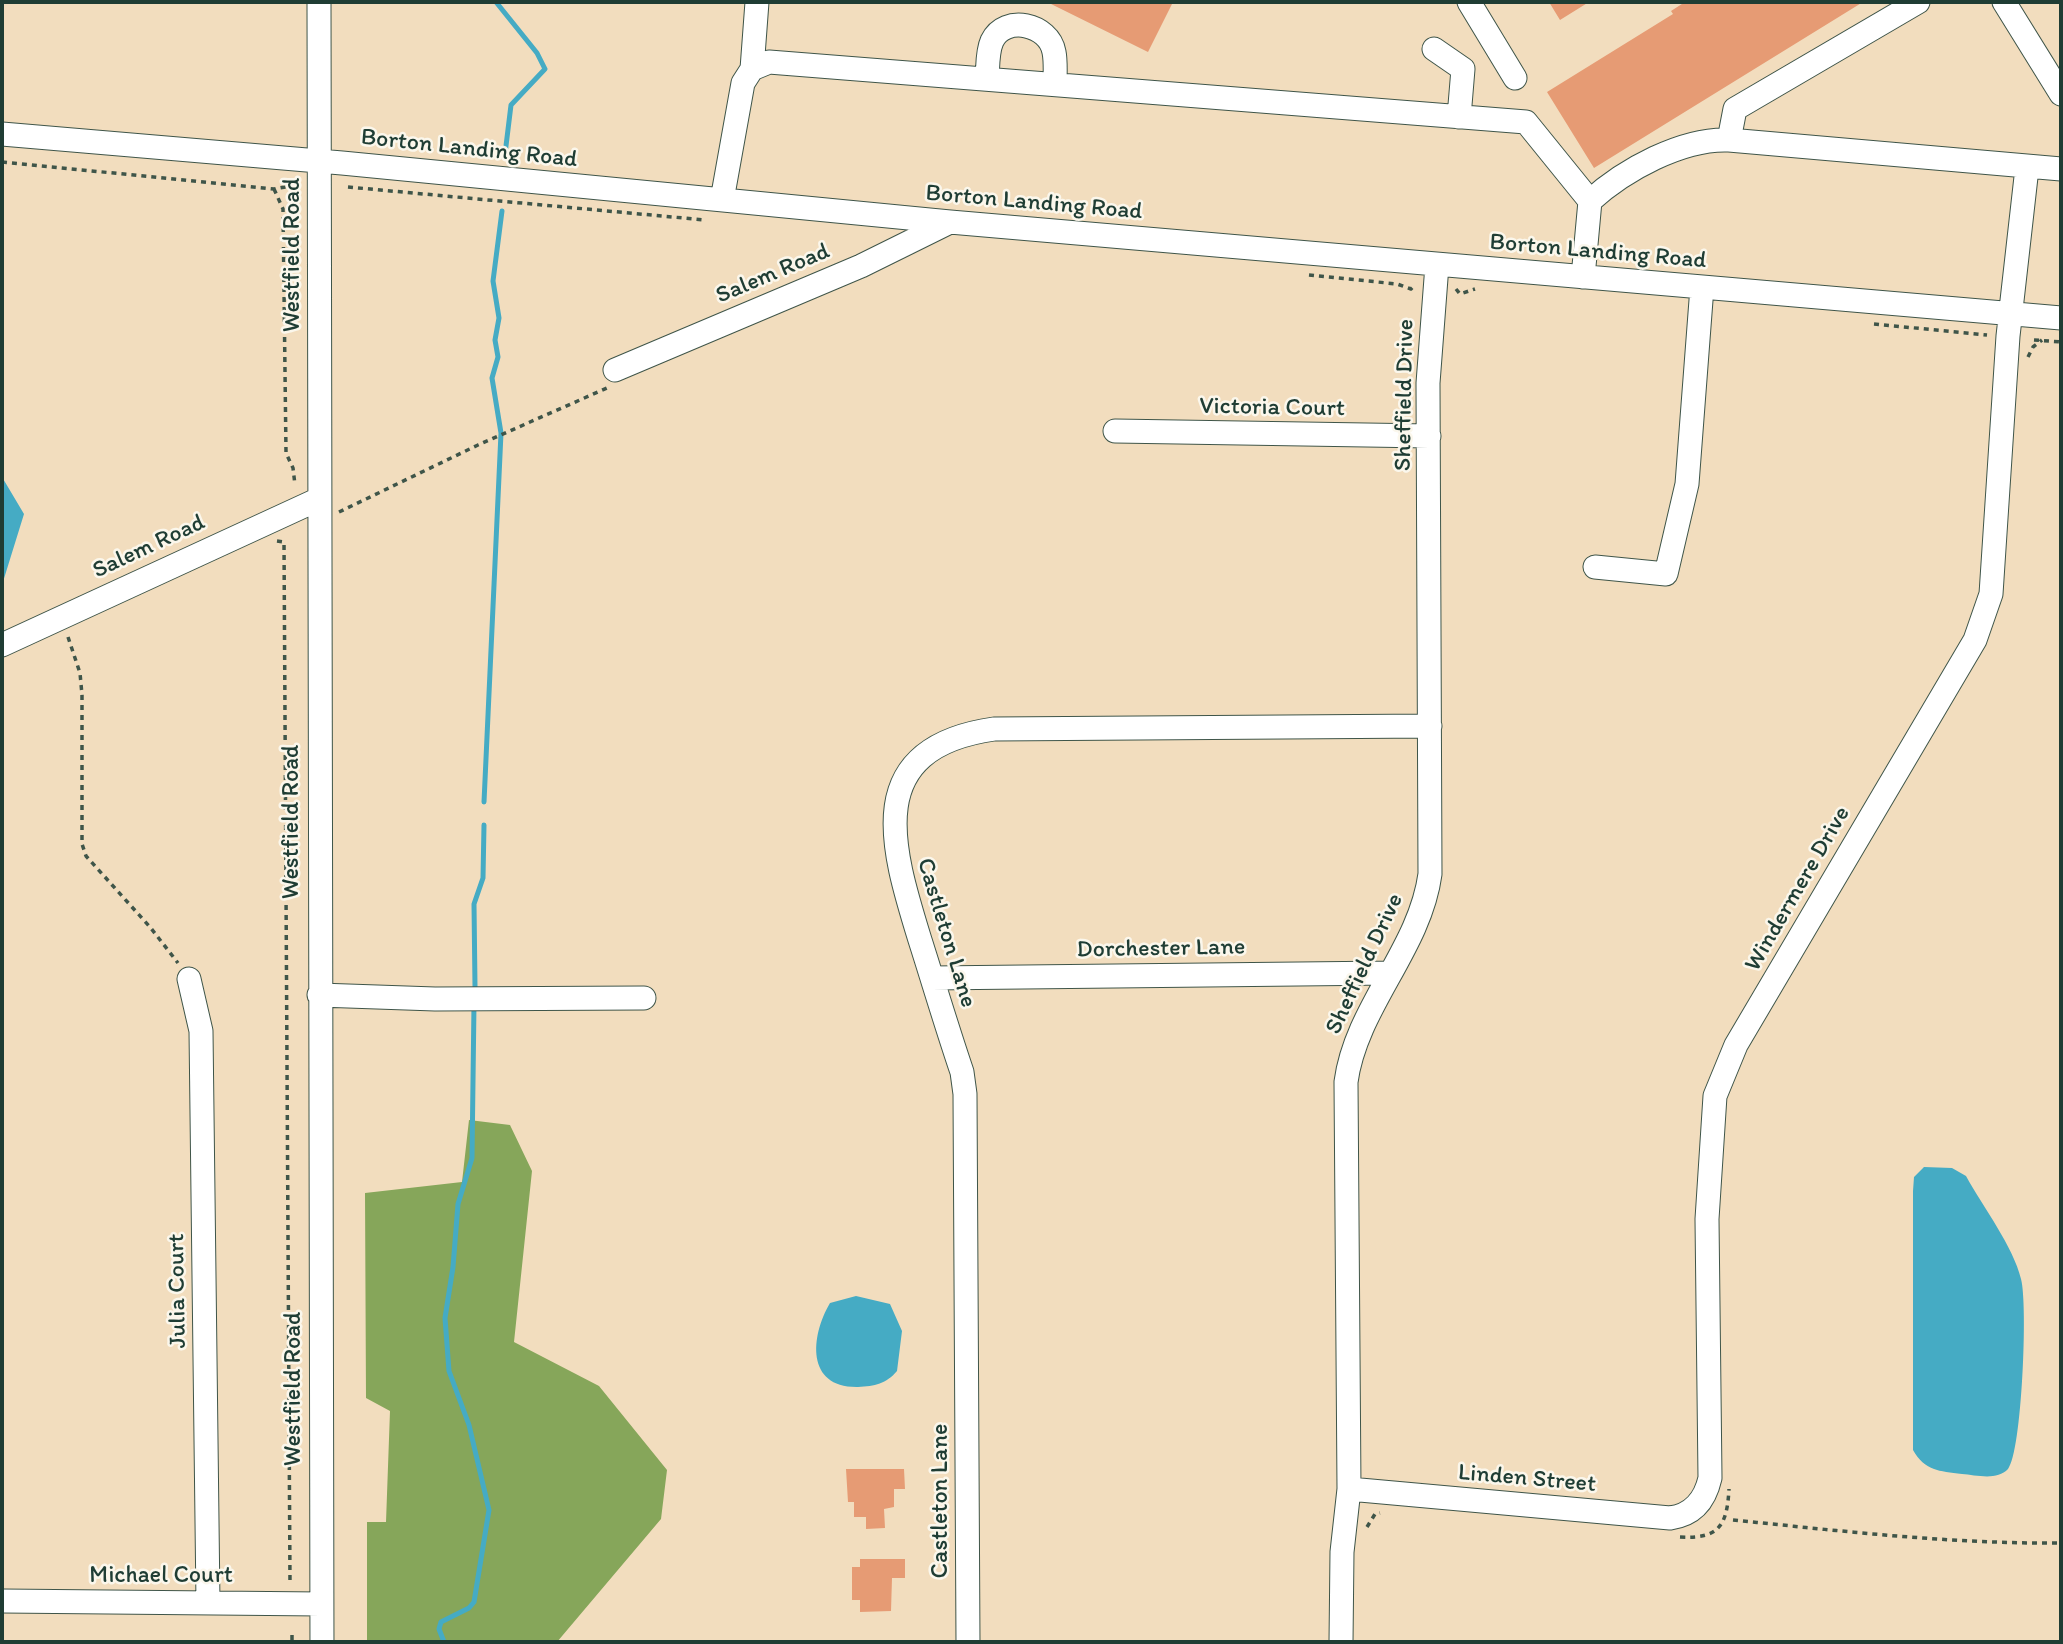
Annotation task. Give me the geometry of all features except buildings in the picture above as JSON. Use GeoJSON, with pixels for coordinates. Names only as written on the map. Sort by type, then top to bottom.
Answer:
{"type":"FeatureCollection","features":[{"type":"Feature","properties":{"kind":"street","name":"Westfield Road"},"geometry":{"type":"LineString","coordinates":[[319,2],[322,1642]]}},
{"type":"Feature","properties":{"kind":"street"},"geometry":{"type":"LineString","coordinates":[[722,200],[743,83],[752,69],[757,2]]}},
{"type":"Feature","properties":{"kind":"street"},"geometry":{"type":"LineString","coordinates":[[1469,2],[1515,78]]}},
{"type":"Feature","properties":{"kind":"street"},"geometry":{"type":"LineString","coordinates":[[1729,140],[1735,109],[1918,2]]}},
{"type":"Feature","properties":{"kind":"street"},"geometry":{"type":"LineString","coordinates":[[2004,2],[2061,94]]}},
{"type":"Feature","properties":{"kind":"street"},"geometry":{"type":"LineString","coordinates":[[987,79],[993,40],[1004,28],[1022,23],[1041,32],[1054,49],[1055,84]]}},
{"type":"Feature","properties":{"kind":"street"},"geometry":{"type":"LineString","coordinates":[[1434,49],[1463,69],[1459,117]]}},
{"type":"Feature","properties":{"kind":"street"},"geometry":{"type":"LineString","coordinates":[[752,69],[769,62],[1526,122],[1590,201]]}},
{"type":"Feature","properties":{"kind":"street","name":"Borton Landing Road"},"geometry":{"type":"LineString","coordinates":[[2,134],[320,161],[950,222],[2061,318]]}},
{"type":"Feature","properties":{"kind":"street"},"geometry":{"type":"LineString","coordinates":[[1583,277],[1590,201],[1600,191],[1679,147],[1699,140],[1729,140],[2061,169]]}},
{"type":"Feature","properties":{"kind":"street","name":"Windermere Drive"},"geometry":{"type":"LineString","coordinates":[[1697,1506],[1704,1497],[1710,1478],[1707,1219],[1715,1096],[1736,1045],[1975,640],[1991,594],[2010,314],[2027,168]]}},
{"type":"Feature","properties":{"kind":"street","name":"Salem Road"},"geometry":{"type":"LineString","coordinates":[[613,378],[950,222]]}},
{"type":"Feature","properties":{"kind":"street","name":"Sheffield Drive"},"geometry":{"type":"LineString","coordinates":[[1341,1642],[1342,1552],[1349,1489],[1346,1082],[1356,1044],[1420,912],[1428,887],[1428,383],[1437,265]]}},
{"type":"Feature","properties":{"kind":"street"},"geometry":{"type":"LineString","coordinates":[[1595,567],[1666,575],[1687,484],[1702,287]]}},
{"type":"Feature","properties":{"kind":"street","name":"Victoria Court"},"geometry":{"type":"LineString","coordinates":[[1115,431],[1429,436]]}},
{"type":"Feature","properties":{"kind":"street","name":"Salem Road"},"geometry":{"type":"LineString","coordinates":[[2,645],[318,499]]}},
{"type":"Feature","properties":{"kind":"street","name":"Castleton Lane"},"geometry":{"type":"LineString","coordinates":[[968,1642],[965,1094],[962,1072],[895,855],[896,805],[905,781],[922,760],[946,741],[995,729],[1430,726]]}},
{"type":"Feature","properties":{"kind":"street","name":"Dorchester Lane"},"geometry":{"type":"LineString","coordinates":[[932,978],[1390,973]]}},
{"type":"Feature","properties":{"kind":"street","name":"Julia Court"},"geometry":{"type":"LineString","coordinates":[[189,979],[201,1031],[208,1603]]}},
{"type":"Feature","properties":{"kind":"street"},"geometry":{"type":"LineString","coordinates":[[319,995],[435,999],[644,998]]}},
{"type":"Feature","properties":{"kind":"street","name":"Linden Street"},"geometry":{"type":"LineString","coordinates":[[1349,1489],[1670,1518],[1697,1506]]}},
{"type":"Feature","properties":{"kind":"street","name":"Michael Court"},"geometry":{"type":"LineString","coordinates":[[2,1601],[321,1604]]}},
{"type":"Feature","properties":{"kind":"path"},"geometry":{"type":"LineString","coordinates":[[2,162],[274,189],[291,186]]}},
{"type":"Feature","properties":{"kind":"path"},"geometry":{"type":"LineString","coordinates":[[348,187],[711,221]]}},
{"type":"Feature","properties":{"kind":"path"},"geometry":{"type":"LineString","coordinates":[[274,189],[282,209],[286,453],[293,468],[295,485]]}},
{"type":"Feature","properties":{"kind":"path"},"geometry":{"type":"LineString","coordinates":[[2034,340],[2061,342]]}},
{"type":"Feature","properties":{"kind":"path"},"geometry":{"type":"LineString","coordinates":[[2027,364],[2030,351],[2042,340]]}},
{"type":"Feature","properties":{"kind":"path"},"geometry":{"type":"LineString","coordinates":[[339,512],[613,378]]}},
{"type":"Feature","properties":{"kind":"path"},"geometry":{"type":"LineString","coordinates":[[284,542],[290,1583]]}},
{"type":"Feature","properties":{"kind":"path"},"geometry":{"type":"LineString","coordinates":[[67,633],[80,673],[82,695],[82,844],[86,856],[150,927],[189,979]]}},
{"type":"Feature","properties":{"kind":"path"},"geometry":{"type":"LineString","coordinates":[[1669,1536],[1702,1538],[1716,1531],[1728,1508],[1729,1482]]}},
{"type":"Feature","properties":{"kind":"path"},"geometry":{"type":"LineString","coordinates":[[1365,1534],[1368,1523],[1375,1514],[1388,1511]]}},
{"type":"Feature","properties":{"kind":"path"},"geometry":{"type":"LineString","coordinates":[[1733,1520],[1997,1544],[2061,1543]]}},
{"type":"Feature","properties":{"kind":"path"},"geometry":{"type":"LineString","coordinates":[[292,1634],[292,1642]]}},
{"type":"Feature","properties":{"kind":"green space"},"geometry":{"type":"Polygon","coordinates":[[[469,1120],[510,1125],[532,1171],[514,1342],[599,1386],[667,1470],[661,1519],[557,1642],[367,1642],[367,1522],[386,1522],[390,1411],[366,1398],[365,1193],[462,1182],[469,1120]]]}},
{"type":"Feature","properties":{"kind":"water"},"geometry":{"type":"Polygon","coordinates":[[[2,477],[24,514],[2,585],[2,477]]]}},
{"type":"Feature","properties":{"kind":"water"},"geometry":{"type":"Polygon","coordinates":[[[1924,1167],[1952,1168],[1966,1176],[2005,1240],[2021,1279],[2024,1346],[2017,1436],[2008,1469],[1998,1475],[1980,1476],[1940,1471],[1922,1462],[1913,1450],[1913,1191],[1914,1177],[1924,1167]]]}},
{"type":"Feature","properties":{"kind":"water"},"geometry":{"type":"Polygon","coordinates":[[[856,1296],[890,1304],[902,1331],[897,1371],[880,1384],[858,1387],[841,1385],[829,1379],[821,1370],[817,1358],[819,1331],[830,1303],[856,1296]]]}},
{"type":"Feature","properties":{"kind":"waterway"},"geometry":{"type":"LineString","coordinates":[[496,2],[537,53],[545,69],[511,105],[505,154]]}},
{"type":"Feature","properties":{"kind":"waterway"},"geometry":{"type":"LineString","coordinates":[[484,802],[501,433],[492,378],[498,357],[495,340],[499,318],[493,281],[502,211]]}},
{"type":"Feature","properties":{"kind":"waterway"},"geometry":{"type":"LineString","coordinates":[[475,987],[474,904],[483,878],[484,825]]}},
{"type":"Feature","properties":{"kind":"waterway"},"geometry":{"type":"LineString","coordinates":[[444,1642],[439,1629],[441,1622],[469,1608],[474,1602],[489,1510],[469,1425],[449,1371],[445,1318],[453,1267],[458,1204],[472,1158],[474,1004]]}}]}
